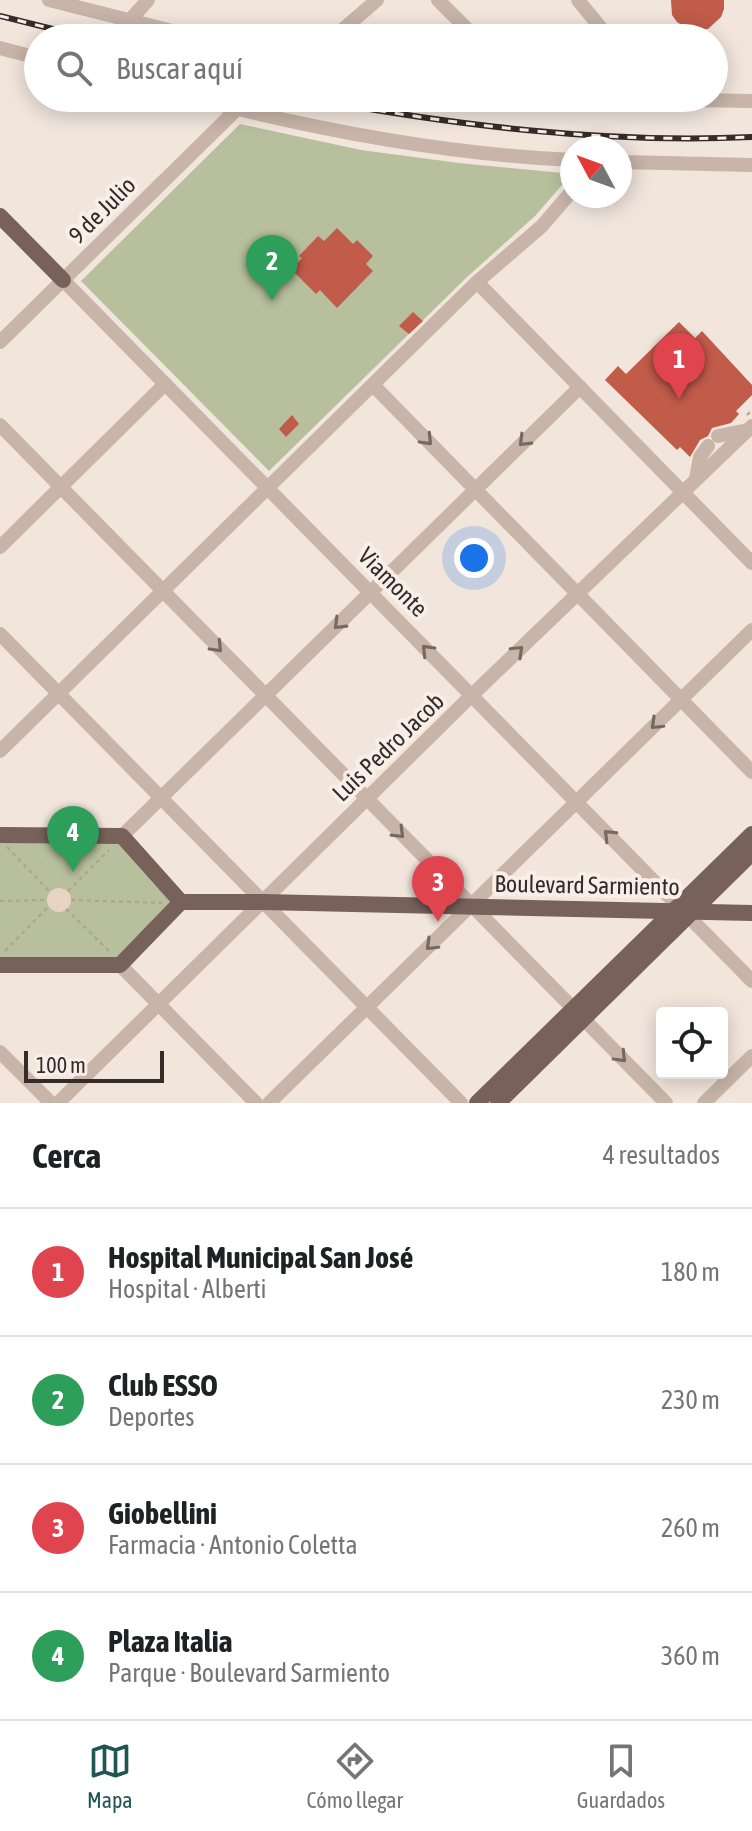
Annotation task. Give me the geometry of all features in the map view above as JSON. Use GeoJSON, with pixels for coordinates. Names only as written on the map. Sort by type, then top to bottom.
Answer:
{"type":"FeatureCollection","features":[{"type":"Feature","properties":{"kind":"main road","name":"Viamonte"},"geometry":{"type":"LineString","coordinates":[[0,216],[63,280]]}},
{"type":"Feature","properties":{"kind":"main road"},"geometry":{"type":"LineString","coordinates":[[477,1103],[578,1014],[683,911],[752,834]]}},
{"type":"Feature","properties":{"kind":"main road"},"geometry":{"type":"LineString","coordinates":[[0,838],[122,836],[176,902],[118,962],[0,965]]}},
{"type":"Feature","properties":{"kind":"main road"},"geometry":{"type":"LineString","coordinates":[[683,911],[752,853]]}},
{"type":"Feature","properties":{"kind":"main road","name":"Boulevard Sarmiento"},"geometry":{"type":"LineString","coordinates":[[176,902],[752,913]]}},
{"type":"Feature","properties":{"kind":"main road"},"geometry":{"type":"LineString","coordinates":[[498,1103],[578,1014]]}},
{"type":"Feature","properties":{"kind":"street"},"geometry":{"type":"LineString","coordinates":[[49,0],[146,24]]}},
{"type":"Feature","properties":{"kind":"street"},"geometry":{"type":"LineString","coordinates":[[130,20],[148,0]]}},
{"type":"Feature","properties":{"kind":"street"},"geometry":{"type":"LineString","coordinates":[[349,24],[377,0]]}},
{"type":"Feature","properties":{"kind":"street"},"geometry":{"type":"LineString","coordinates":[[438,0],[462,24]]}},
{"type":"Feature","properties":{"kind":"street"},"geometry":{"type":"LineString","coordinates":[[578,0],[598,24]]}},
{"type":"Feature","properties":{"kind":"street"},"geometry":{"type":"LineString","coordinates":[[0,48],[24,54]]}},
{"type":"Feature","properties":{"kind":"street"},"geometry":{"type":"LineString","coordinates":[[728,101],[752,101]]}},
{"type":"Feature","properties":{"kind":"street","name":"9 de Julio"},"geometry":{"type":"LineString","coordinates":[[0,342],[234,112]]}},
{"type":"Feature","properties":{"kind":"street"},"geometry":{"type":"LineString","coordinates":[[246,112],[391,141],[560,159]]}},
{"type":"Feature","properties":{"kind":"street"},"geometry":{"type":"LineString","coordinates":[[632,162],[752,165]]}},
{"type":"Feature","properties":{"kind":"street"},"geometry":{"type":"LineString","coordinates":[[0,751],[477,282],[542,226],[560,205]]}},
{"type":"Feature","properties":{"kind":"street","name":"Viamonte"},"geometry":{"type":"LineString","coordinates":[[63,280],[752,981]]}},
{"type":"Feature","properties":{"kind":"street"},"geometry":{"type":"LineString","coordinates":[[477,282],[752,563]]}},
{"type":"Feature","properties":{"kind":"street"},"geometry":{"type":"LineString","coordinates":[[0,547],[165,384]]}},
{"type":"Feature","properties":{"kind":"street"},"geometry":{"type":"LineString","coordinates":[[373,385],[752,772]]}},
{"type":"Feature","properties":{"kind":"street"},"geometry":{"type":"LineString","coordinates":[[122,836],[580,387]]}},
{"type":"Feature","properties":{"kind":"street"},"geometry":{"type":"LineString","coordinates":[[696,479],[700,457],[713,441],[748,424]]}},
{"type":"Feature","properties":{"kind":"street","name":"Luis Pedro Jacob"},"geometry":{"type":"LineString","coordinates":[[58,1103],[683,492],[748,424]]}},
{"type":"Feature","properties":{"kind":"street"},"geometry":{"type":"LineString","coordinates":[[0,425],[666,1103]]}},
{"type":"Feature","properties":{"kind":"street"},"geometry":{"type":"LineString","coordinates":[[269,1103],[752,630]]}},
{"type":"Feature","properties":{"kind":"street"},"geometry":{"type":"LineString","coordinates":[[0,634],[461,1103]]}},
{"type":"Feature","properties":{"kind":"street"},"geometry":{"type":"LineString","coordinates":[[118,962],[256,1103]]}},
{"type":"Feature","properties":{"kind":"street"},"geometry":{"type":"LineString","coordinates":[[0,1052],[51,1103]]}},
{"type":"Feature","properties":{"kind":"street"},"geometry":{"type":"LineString","coordinates":[[704,1103],[752,1056]]}},
{"type":"Feature","properties":{"kind":"path"},"geometry":{"type":"LineString","coordinates":[[748,424],[752,410]]}},
{"type":"Feature","properties":{"kind":"path"},"geometry":{"type":"LineString","coordinates":[[0,838],[50,892]]}},
{"type":"Feature","properties":{"kind":"path"},"geometry":{"type":"LineString","coordinates":[[68,891],[109,850]]}},
{"type":"Feature","properties":{"kind":"path"},"geometry":{"type":"LineString","coordinates":[[0,901],[47,900]]}},
{"type":"Feature","properties":{"kind":"path"},"geometry":{"type":"LineString","coordinates":[[71,900],[176,902]]}},
{"type":"Feature","properties":{"kind":"path"},"geometry":{"type":"LineString","coordinates":[[0,955],[49,906]]}},
{"type":"Feature","properties":{"kind":"path"},"geometry":{"type":"LineString","coordinates":[[66,909],[118,962]]}},
{"type":"Feature","properties":{"kind":"green space"},"geometry":{"type":"Polygon","coordinates":[[[240,124],[361,150],[560,173],[560,187],[535,216],[467,277],[269,471],[81,281],[240,124]]]}},
{"type":"Feature","properties":{"kind":"green space"},"geometry":{"type":"Polygon","coordinates":[[[0,840],[119,840],[172,903],[117,959],[0,959],[0,840]]]}},
{"type":"Feature","properties":{"kind":"shaded area"},"geometry":{"type":"Polygon","coordinates":[[[59,888],[67,892],[71,900],[67,908],[59,912],[51,908],[47,900],[51,892],[59,888]]]}},
{"type":"Feature","properties":{"kind":"building"},"geometry":{"type":"Polygon","coordinates":[[[671,0],[724,0],[721,17],[713,24],[680,24],[672,15],[671,0]]]}},
{"type":"Feature","properties":{"kind":"building"},"geometry":{"type":"Polygon","coordinates":[[[337,228],[353,244],[357,240],[373,256],[366,264],[373,271],[337,308],[320,290],[316,294],[291,269],[318,236],[324,241],[337,228]]]}},
{"type":"Feature","properties":{"kind":"building"},"geometry":{"type":"Polygon","coordinates":[[[413,312],[423,321],[409,334],[399,326],[413,312]]]}},
{"type":"Feature","properties":{"kind":"building"},"geometry":{"type":"Polygon","coordinates":[[[679,322],[695,338],[702,331],[752,385],[752,395],[736,411],[739,414],[731,423],[712,428],[690,457],[680,447],[677,450],[605,380],[618,366],[626,374],[679,322]]]}},
{"type":"Feature","properties":{"kind":"building"},"geometry":{"type":"Polygon","coordinates":[[[292,415],[299,424],[286,437],[279,429],[292,415]]]}},
{"type":"Feature","properties":{"kind":"railway"},"geometry":{"type":"LineString","coordinates":[[0,16],[32,24]]}},
{"type":"Feature","properties":{"kind":"railway"},"geometry":{"type":"LineString","coordinates":[[392,112],[472,124],[584,135],[752,137]]}},
{"type":"Feature","properties":{"kind":"place","name":"Club ESSO"},"geometry":{"type":"Point","coordinates":[272,301]}},
{"type":"Feature","properties":{"kind":"place","name":"Hospital Municipal San José"},"geometry":{"type":"Point","coordinates":[679,399]}},
{"type":"Feature","properties":{"kind":"place","name":"Plaza Italia"},"geometry":{"type":"Point","coordinates":[73,872]}},
{"type":"Feature","properties":{"kind":"place","name":"Giobellini"},"geometry":{"type":"Point","coordinates":[438,922]}}]}
